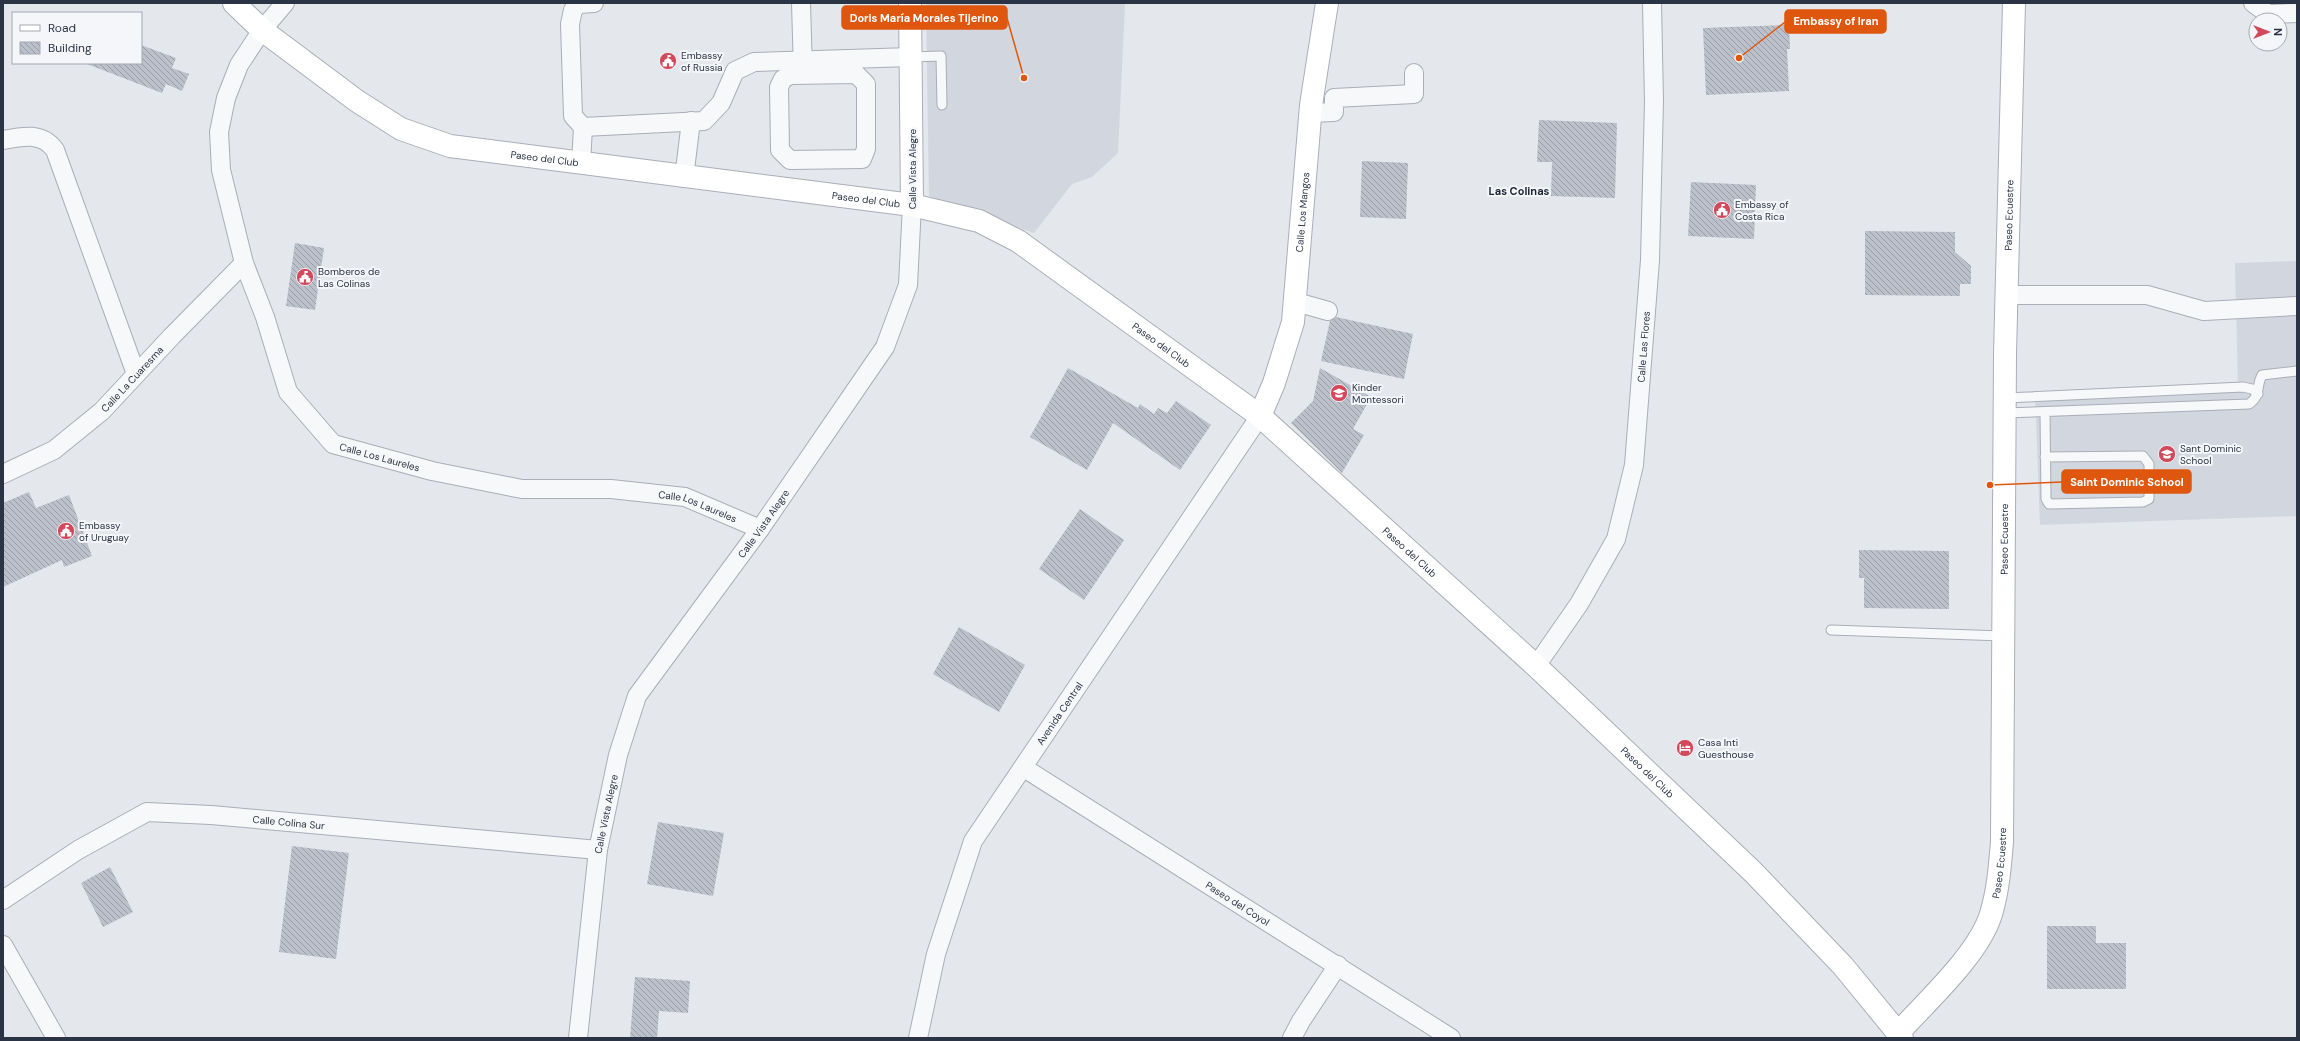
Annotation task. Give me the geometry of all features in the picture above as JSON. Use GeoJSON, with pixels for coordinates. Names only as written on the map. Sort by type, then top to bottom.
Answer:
{"type":"FeatureCollection","features":[{"type":"Feature","properties":{"kind":"street","name":"Paseo del Club"},"geometry":{"type":"LineString","coordinates":[[234,3],[262,30],[357,101],[402,129],[450,146],[684,178],[912,205],[978,221],[1018,241],[1260,416],[1536,666],[1753,872],[1843,966],[1897,1036]]}},
{"type":"Feature","properties":{"kind":"street","name":"Calle Los Laureles"},"geometry":{"type":"LineString","coordinates":[[285,3],[262,30],[239,65],[226,98],[219,132],[221,170],[244,263],[265,317],[288,392],[333,444],[432,471],[522,489],[611,489],[685,497],[760,528]]}},
{"type":"Feature","properties":{"kind":"street"},"geometry":{"type":"LineString","coordinates":[[582,164],[583,127],[573,116],[570,24],[574,10],[579,4],[594,3]]}},
{"type":"Feature","properties":{"kind":"street"},"geometry":{"type":"LineString","coordinates":[[801,3],[803,67]]}},
{"type":"Feature","properties":{"kind":"street","name":"Calle Vista Alegre"},"geometry":{"type":"LineString","coordinates":[[578,1038],[598,850],[618,755],[637,696],[760,528],[885,347],[908,285],[912,205],[910,3]]}},
{"type":"Feature","properties":{"kind":"street","name":"Calle Los Mangos"},"geometry":{"type":"LineString","coordinates":[[1260,416],[1287,347],[1296,302],[1310,113],[1327,3]]}},
{"type":"Feature","properties":{"kind":"street","name":"Calle Las Flores"},"geometry":{"type":"LineString","coordinates":[[1536,666],[1579,604],[1616,540],[1634,464],[1650,260],[1654,102],[1652,3]]}},
{"type":"Feature","properties":{"kind":"street","name":"Paseo Ecuestre"},"geometry":{"type":"LineString","coordinates":[[1897,1036],[1970,955],[1991,915],[1999,877],[2002,842],[2005,405],[2014,3]]}},
{"type":"Feature","properties":{"kind":"street"},"geometry":{"type":"LineString","coordinates":[[2253,3],[2268,14],[2297,13]]}},
{"type":"Feature","properties":{"kind":"street"},"geometry":{"type":"LineString","coordinates":[[583,127],[704,121],[721,103],[735,72],[754,62],[803,67],[856,74],[862,78],[866,84],[866,149],[862,158],[790,160],[783,156],[780,150],[779,88],[783,79],[803,67],[911,57]]}},
{"type":"Feature","properties":{"kind":"street"},"geometry":{"type":"LineString","coordinates":[[1310,113],[1334,112],[1334,98],[1414,94],[1414,73]]}},
{"type":"Feature","properties":{"kind":"street"},"geometry":{"type":"LineString","coordinates":[[684,178],[691,121]]}},
{"type":"Feature","properties":{"kind":"street"},"geometry":{"type":"LineString","coordinates":[[3,140],[24,136],[40,138],[49,142],[55,150],[136,374]]}},
{"type":"Feature","properties":{"kind":"street","name":"Calle La Cuaresma"},"geometry":{"type":"LineString","coordinates":[[3,474],[54,450],[102,412],[136,374],[244,263]]}},
{"type":"Feature","properties":{"kind":"street"},"geometry":{"type":"LineString","coordinates":[[2008,295],[2147,295],[2204,311],[2297,306]]}},
{"type":"Feature","properties":{"kind":"street"},"geometry":{"type":"LineString","coordinates":[[1296,302],[1328,311]]}},
{"type":"Feature","properties":{"kind":"street","name":"Avenida Central"},"geometry":{"type":"LineString","coordinates":[[918,1038],[936,954],[973,841],[1024,768],[1260,416]]}},
{"type":"Feature","properties":{"kind":"street","name":"Paseo del Coyol"},"geometry":{"type":"LineString","coordinates":[[1024,768],[1338,965],[1451,1038]]}},
{"type":"Feature","properties":{"kind":"street","name":"Calle Colina Sur"},"geometry":{"type":"LineString","coordinates":[[3,900],[78,850],[147,812],[235,817],[598,850]]}},
{"type":"Feature","properties":{"kind":"street"},"geometry":{"type":"LineString","coordinates":[[3,945],[56,1038]]}},
{"type":"Feature","properties":{"kind":"street"},"geometry":{"type":"LineString","coordinates":[[1292,1038],[1301,1021],[1338,965]]}},
{"type":"Feature","properties":{"kind":"lane"},"geometry":{"type":"LineString","coordinates":[[911,57],[941,56],[942,106]]}},
{"type":"Feature","properties":{"kind":"lane"},"geometry":{"type":"LineString","coordinates":[[2005,405],[2045,412],[2249,404],[2255,400],[2258,394],[2262,375],[2297,371]]}},
{"type":"Feature","properties":{"kind":"lane"},"geometry":{"type":"LineString","coordinates":[[2005,405],[2115,394],[2243,387],[2258,394]]}},
{"type":"Feature","properties":{"kind":"lane"},"geometry":{"type":"LineString","coordinates":[[2172,391],[2172,408]]}},
{"type":"Feature","properties":{"kind":"lane"},"geometry":{"type":"LineString","coordinates":[[2115,394],[2116,410]]}},
{"type":"Feature","properties":{"kind":"lane"},"geometry":{"type":"LineString","coordinates":[[2045,412],[2045,457],[2046,499],[2049,504],[2143,502],[2149,499],[2149,464],[2147,459],[2143,456],[2045,457]]}},
{"type":"Feature","properties":{"kind":"lane"},"geometry":{"type":"LineString","coordinates":[[1831,630],[2003,636]]}},
{"type":"Feature","properties":{"kind":"shaded area"},"geometry":{"type":"Polygon","coordinates":[[[926,3],[1125,3],[1118,153],[1092,177],[1072,184],[1034,233],[929,196],[926,3]]]}},
{"type":"Feature","properties":{"kind":"shaded area","name":"Sant Dominic School"},"geometry":{"type":"Polygon","coordinates":[[[2297,261],[2297,516],[2040,525],[2035,392],[2238,385],[2235,263],[2297,261]]]}},
{"type":"Feature","properties":{"kind":"building"},"geometry":{"type":"Polygon","coordinates":[[[1789,25],[1790,49],[1787,49],[1789,91],[1706,95],[1703,28],[1789,25]]]}},
{"type":"Feature","properties":{"kind":"building"},"geometry":{"type":"Polygon","coordinates":[[[142,45],[176,58],[172,68],[189,74],[182,91],[166,84],[162,93],[87,64],[142,64],[142,45]]]}},
{"type":"Feature","properties":{"kind":"building"},"geometry":{"type":"Polygon","coordinates":[[[1539,120],[1617,123],[1615,198],[1551,196],[1552,162],[1537,162],[1539,120]]]}},
{"type":"Feature","properties":{"kind":"building"},"geometry":{"type":"Polygon","coordinates":[[[1362,161],[1408,163],[1406,219],[1360,217],[1362,161]]]}},
{"type":"Feature","properties":{"kind":"building","name":"Embassy of Costa Rica"},"geometry":{"type":"Polygon","coordinates":[[[1691,182],[1756,185],[1754,239],[1688,236],[1691,182]]]}},
{"type":"Feature","properties":{"kind":"building"},"geometry":{"type":"Polygon","coordinates":[[[1865,231],[1955,232],[1955,252],[1971,266],[1971,284],[1960,284],[1960,296],[1865,295],[1865,231]]]}},
{"type":"Feature","properties":{"kind":"building","name":"Bomberos de Las Colinas"},"geometry":{"type":"Polygon","coordinates":[[[295,243],[324,248],[315,310],[286,306],[295,243]]]}},
{"type":"Feature","properties":{"kind":"building"},"geometry":{"type":"Polygon","coordinates":[[[1336,317],[1413,334],[1404,379],[1321,361],[1330,321],[1336,317]]]}},
{"type":"Feature","properties":{"kind":"building"},"geometry":{"type":"Polygon","coordinates":[[[1068,368],[1138,408],[1140,404],[1154,414],[1158,408],[1167,413],[1176,401],[1211,425],[1180,470],[1113,423],[1087,470],[1030,437],[1068,368]]]}},
{"type":"Feature","properties":{"kind":"building"},"geometry":{"type":"Polygon","coordinates":[[[1320,368],[1371,397],[1353,429],[1364,435],[1342,473],[1291,423],[1313,401],[1320,368]]]}},
{"type":"Feature","properties":{"kind":"building"},"geometry":{"type":"Polygon","coordinates":[[[29,492],[36,508],[69,495],[92,556],[64,567],[62,560],[3,587],[3,503],[29,492]]]}},
{"type":"Feature","properties":{"kind":"building"},"geometry":{"type":"Polygon","coordinates":[[[1080,509],[1124,540],[1084,600],[1039,569],[1080,509]]]}},
{"type":"Feature","properties":{"kind":"building"},"geometry":{"type":"Polygon","coordinates":[[[1859,550],[1949,551],[1949,609],[1864,608],[1864,578],[1859,578],[1859,550]]]}},
{"type":"Feature","properties":{"kind":"building"},"geometry":{"type":"Polygon","coordinates":[[[959,627],[1025,665],[999,712],[933,674],[959,627]]]}},
{"type":"Feature","properties":{"kind":"building"},"geometry":{"type":"Polygon","coordinates":[[[658,822],[724,833],[713,896],[647,884],[658,822]]]}},
{"type":"Feature","properties":{"kind":"building"},"geometry":{"type":"Polygon","coordinates":[[[292,846],[349,853],[336,959],[279,952],[292,846]]]}},
{"type":"Feature","properties":{"kind":"building"},"geometry":{"type":"Polygon","coordinates":[[[110,867],[133,912],[103,927],[81,883],[110,867]]]}},
{"type":"Feature","properties":{"kind":"building"},"geometry":{"type":"Polygon","coordinates":[[[2047,926],[2096,926],[2096,943],[2126,943],[2126,989],[2047,989],[2047,926]]]}},
{"type":"Feature","properties":{"kind":"building"},"geometry":{"type":"Polygon","coordinates":[[[635,977],[690,981],[688,1013],[659,1011],[657,1038],[630,1038],[635,977]]]}},
{"type":"Feature","properties":{"kind":"place","name":"Embassy of Iran"},"geometry":{"type":"Point","coordinates":[1739,58]}},
{"type":"Feature","properties":{"kind":"place","name":"Embassy of Russia"},"geometry":{"type":"Point","coordinates":[668,61]}},
{"type":"Feature","properties":{"kind":"place","name":"Doris María Morales Tijerino"},"geometry":{"type":"Point","coordinates":[1024,78]}},
{"type":"Feature","properties":{"kind":"place","name":"Embassy of Costa Rica"},"geometry":{"type":"Point","coordinates":[1722,210]}},
{"type":"Feature","properties":{"kind":"place","name":"Bomberos de Las Colinas"},"geometry":{"type":"Point","coordinates":[305,277]}},
{"type":"Feature","properties":{"kind":"place","name":"Kinder Montessori"},"geometry":{"type":"Point","coordinates":[1339,393]}},
{"type":"Feature","properties":{"kind":"place","name":"Sant Dominic School"},"geometry":{"type":"Point","coordinates":[2167,454]}},
{"type":"Feature","properties":{"kind":"place","name":"Saint Dominic School"},"geometry":{"type":"Point","coordinates":[1990,485]}},
{"type":"Feature","properties":{"kind":"place","name":"Embassy of Uruguay"},"geometry":{"type":"Point","coordinates":[66,531]}},
{"type":"Feature","properties":{"kind":"place","name":"Casa Inti Guesthouse"},"geometry":{"type":"Point","coordinates":[1685,748]}},
{"type":"Feature","properties":{"kind":"district","name":"Las Colinas"},"geometry":{"type":"Point","coordinates":[1519,191]}}]}
